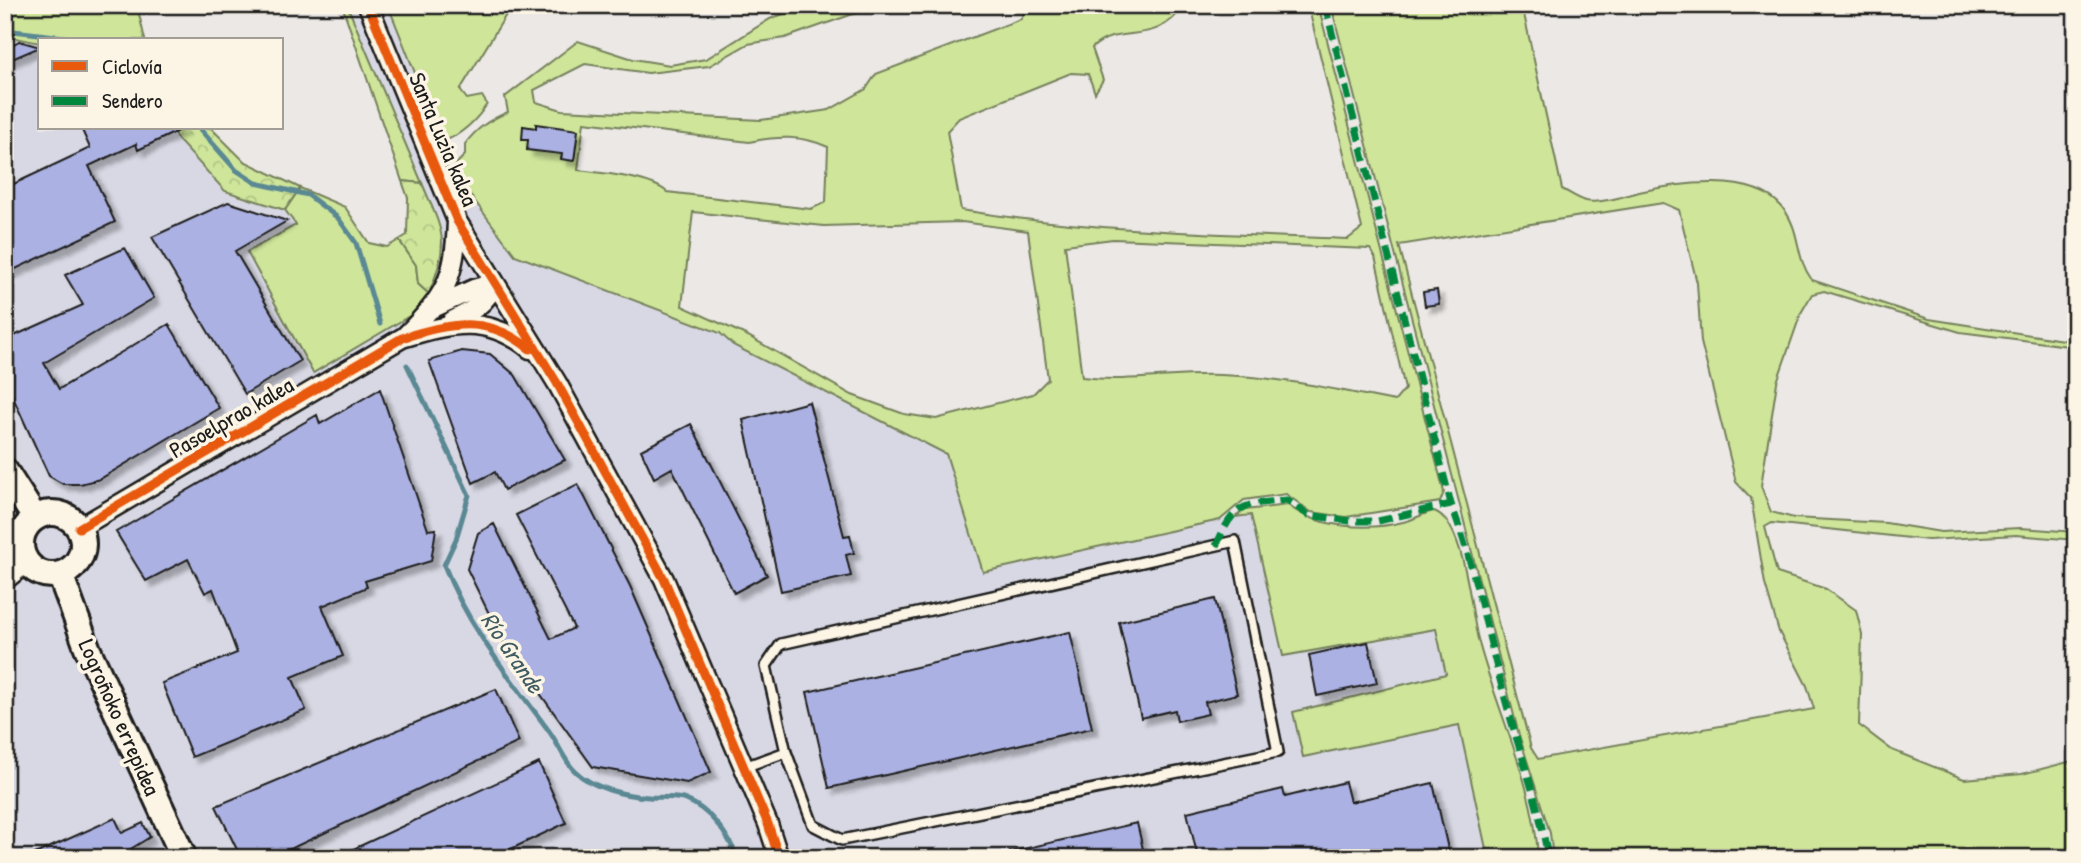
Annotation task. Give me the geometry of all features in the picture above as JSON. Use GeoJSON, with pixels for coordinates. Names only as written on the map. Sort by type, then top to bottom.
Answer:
{"type":"FeatureCollection","features":[{"type":"Feature","properties":{"kind":"main road"},"geometry":{"type":"LineString","coordinates":[[5,471],[35,518]]}},
{"type":"Feature","properties":{"kind":"main road"},"geometry":{"type":"LineString","coordinates":[[44,514],[64,515],[79,528],[84,541],[82,556],[73,567],[61,574],[36,571],[27,562],[21,544],[23,534],[35,518],[44,514]]}},
{"type":"Feature","properties":{"kind":"main road","name":"Logroñoko errepidea"},"geometry":{"type":"LineString","coordinates":[[61,574],[88,650],[184,858]]}},
{"type":"Feature","properties":{"kind":"street","name":"Santa Luzia kalea"},"geometry":{"type":"LineString","coordinates":[[368,5],[457,221],[542,359],[664,579],[744,767],[779,858]]}},
{"type":"Feature","properties":{"kind":"street"},"geometry":{"type":"LineString","coordinates":[[402,338],[433,308],[447,286],[456,253],[457,221]]}},
{"type":"Feature","properties":{"kind":"street"},"geometry":{"type":"LineString","coordinates":[[433,308],[474,289],[495,283]]}},
{"type":"Feature","properties":{"kind":"street"},"geometry":{"type":"LineString","coordinates":[[402,338],[444,325],[478,309],[495,283]]}},
{"type":"Feature","properties":{"kind":"street"},"geometry":{"type":"LineString","coordinates":[[444,325],[476,324],[514,336],[542,359]]}},
{"type":"Feature","properties":{"kind":"street","name":"Pasoelprao kalea"},"geometry":{"type":"LineString","coordinates":[[79,528],[402,338]]}},
{"type":"Feature","properties":{"kind":"street"},"geometry":{"type":"LineString","coordinates":[[5,580],[27,562]]}},
{"type":"Feature","properties":{"kind":"lane"},"geometry":{"type":"LineString","coordinates":[[1235,541],[1278,752],[842,839],[813,825],[786,752],[766,666],[781,643],[1235,541]]}},
{"type":"Feature","properties":{"kind":"lane"},"geometry":{"type":"LineString","coordinates":[[744,767],[786,752]]}},
{"type":"Feature","properties":{"kind":"shaded area"},"geometry":{"type":"Polygon","coordinates":[[[347,5],[388,5],[429,112],[468,192],[515,255],[720,333],[733,345],[946,454],[983,572],[1251,514],[1283,656],[1436,629],[1446,674],[1294,712],[1303,757],[1459,725],[1488,858],[5,858],[5,36],[38,43],[38,130],[172,130],[178,140],[225,191],[285,210],[296,225],[247,253],[429,294],[444,254],[440,225],[347,5]]]}},
{"type":"Feature","properties":{"kind":"green space"},"geometry":{"type":"Polygon","coordinates":[[[5,5],[137,5],[145,38],[38,38],[38,43],[5,36],[5,5]]]}},
{"type":"Feature","properties":{"kind":"green space"},"geometry":{"type":"Polygon","coordinates":[[[342,5],[347,5],[422,183],[402,181],[342,5]]]}},
{"type":"Feature","properties":{"kind":"green space"},"geometry":{"type":"Polygon","coordinates":[[[388,5],[512,5],[460,90],[467,99],[482,96],[487,104],[468,126],[444,141],[439,133],[388,5]]]}},
{"type":"Feature","properties":{"kind":"green space"},"geometry":{"type":"Polygon","coordinates":[[[807,5],[898,5],[853,14],[785,38],[748,44],[709,66],[648,73],[585,64],[534,90],[536,102],[562,110],[761,120],[829,110],[866,89],[876,74],[1021,19],[1027,5],[1185,5],[1173,19],[1161,27],[1115,36],[1092,48],[1103,80],[1095,93],[1088,74],[1071,73],[959,118],[947,131],[961,210],[1105,227],[1348,239],[1362,228],[1308,5],[1318,5],[1444,492],[1440,502],[1346,517],[1311,512],[1286,494],[1244,500],[1220,520],[983,572],[946,454],[733,345],[720,333],[515,255],[468,192],[455,165],[465,155],[465,144],[484,125],[508,112],[505,97],[578,41],[633,59],[670,65],[706,59],[770,19],[807,5]],[[584,122],[578,170],[637,179],[667,192],[811,209],[826,202],[828,147],[809,140],[789,138],[749,142],[584,122]],[[693,212],[682,306],[748,336],[852,395],[904,414],[936,419],[1033,394],[1048,379],[1028,231],[962,222],[824,226],[693,212]],[[1113,239],[1065,245],[1082,377],[1117,379],[1243,376],[1395,401],[1405,389],[1375,257],[1370,249],[1113,239]]]}},
{"type":"Feature","properties":{"kind":"green space"},"geometry":{"type":"Polygon","coordinates":[[[1331,5],[1522,5],[1562,189],[1592,202],[1694,184],[1714,183],[1753,189],[1769,196],[1788,216],[1806,271],[1812,280],[1929,319],[2076,342],[2076,347],[1960,332],[1824,291],[1812,294],[1801,313],[1777,382],[1761,486],[1771,512],[1794,518],[1886,523],[1941,532],[2020,528],[2076,532],[2076,540],[2016,535],[1928,540],[1772,523],[1765,527],[1777,573],[1826,589],[1856,610],[1862,634],[1859,725],[1892,750],[1964,779],[2022,774],[2076,760],[2076,858],[1553,858],[1550,833],[1519,735],[1331,5]],[[1663,203],[1399,245],[1531,748],[1538,759],[1814,709],[1807,686],[1779,632],[1765,584],[1751,498],[1736,482],[1701,342],[1697,283],[1679,210],[1663,203]]]}},
{"type":"Feature","properties":{"kind":"green space"},"geometry":{"type":"Polygon","coordinates":[[[172,130],[213,130],[244,161],[300,188],[285,210],[225,191],[178,140],[172,130]]]}},
{"type":"Feature","properties":{"kind":"green space"},"geometry":{"type":"Polygon","coordinates":[[[402,181],[422,183],[442,237],[440,261],[429,294],[418,284],[416,265],[399,240],[407,235],[408,198],[402,181]]]}},
{"type":"Feature","properties":{"kind":"green space"},"geometry":{"type":"Polygon","coordinates":[[[300,188],[345,207],[369,243],[387,247],[399,240],[416,265],[418,284],[429,294],[411,315],[313,373],[247,252],[296,225],[285,210],[300,188]]]}},
{"type":"Feature","properties":{"kind":"green space"},"geometry":{"type":"Polygon","coordinates":[[[1288,505],[1313,519],[1343,526],[1389,525],[1434,511],[1444,518],[1453,531],[1459,548],[1478,639],[1530,803],[1538,858],[1488,858],[1459,725],[1303,757],[1293,712],[1446,674],[1436,629],[1283,656],[1251,515],[1235,517],[1245,510],[1288,505]]]}},
{"type":"Feature","properties":{"kind":"building"},"geometry":{"type":"Polygon","coordinates":[[[19,41],[38,46],[5,62],[5,49],[19,41]]]}},
{"type":"Feature","properties":{"kind":"building"},"geometry":{"type":"Polygon","coordinates":[[[536,124],[578,130],[574,161],[561,159],[562,154],[527,150],[528,140],[522,140],[523,126],[536,128],[536,124]]]}},
{"type":"Feature","properties":{"kind":"building"},"geometry":{"type":"Polygon","coordinates":[[[82,130],[180,130],[138,150],[136,144],[89,166],[115,222],[5,274],[5,188],[90,148],[82,130]]]}},
{"type":"Feature","properties":{"kind":"building"},"geometry":{"type":"Polygon","coordinates":[[[228,202],[287,221],[235,251],[300,361],[245,394],[152,237],[228,202]]]}},
{"type":"Feature","properties":{"kind":"building"},"geometry":{"type":"Polygon","coordinates":[[[125,248],[154,298],[44,363],[59,389],[169,324],[219,408],[100,479],[80,484],[63,484],[49,476],[5,380],[5,340],[83,305],[65,275],[125,248]]]}},
{"type":"Feature","properties":{"kind":"building"},"geometry":{"type":"Polygon","coordinates":[[[1437,290],[1439,304],[1425,306],[1423,292],[1437,290]]]}},
{"type":"Feature","properties":{"kind":"building"},"geometry":{"type":"Polygon","coordinates":[[[462,351],[490,354],[515,375],[565,460],[504,490],[495,472],[473,483],[429,361],[462,351]]]}},
{"type":"Feature","properties":{"kind":"building"},"geometry":{"type":"Polygon","coordinates":[[[380,389],[428,530],[436,529],[431,561],[365,581],[367,587],[322,606],[343,656],[292,677],[306,710],[192,757],[162,683],[237,653],[213,589],[205,593],[188,559],[146,581],[116,532],[317,415],[320,424],[380,389]]]}},
{"type":"Feature","properties":{"kind":"building"},"geometry":{"type":"Polygon","coordinates":[[[809,402],[844,536],[850,535],[854,553],[846,555],[851,576],[781,591],[743,420],[809,402]]]}},
{"type":"Feature","properties":{"kind":"building"},"geometry":{"type":"Polygon","coordinates":[[[691,424],[767,575],[734,593],[672,468],[654,478],[641,450],[691,424]]]}},
{"type":"Feature","properties":{"kind":"building"},"geometry":{"type":"Polygon","coordinates":[[[578,484],[630,586],[711,772],[687,783],[593,767],[503,642],[467,569],[478,533],[494,524],[551,639],[574,628],[516,515],[578,484]]]}},
{"type":"Feature","properties":{"kind":"building"},"geometry":{"type":"Polygon","coordinates":[[[1215,599],[1237,694],[1205,702],[1208,714],[1177,721],[1175,710],[1141,718],[1119,622],[1215,599]]]}},
{"type":"Feature","properties":{"kind":"building"},"geometry":{"type":"Polygon","coordinates":[[[1070,632],[1092,728],[829,788],[807,692],[1070,632]]]}},
{"type":"Feature","properties":{"kind":"building"},"geometry":{"type":"Polygon","coordinates":[[[1368,642],[1377,683],[1317,696],[1309,655],[1368,642]]]}},
{"type":"Feature","properties":{"kind":"building"},"geometry":{"type":"Polygon","coordinates":[[[496,689],[519,742],[271,858],[241,858],[216,806],[496,689]]]}},
{"type":"Feature","properties":{"kind":"building"},"geometry":{"type":"Polygon","coordinates":[[[539,763],[566,823],[492,858],[334,858],[539,763]]]}},
{"type":"Feature","properties":{"kind":"building"},"geometry":{"type":"Polygon","coordinates":[[[1345,782],[1350,802],[1433,783],[1450,858],[1198,858],[1187,812],[1283,789],[1285,797],[1345,782]]]}},
{"type":"Feature","properties":{"kind":"building"},"geometry":{"type":"Polygon","coordinates":[[[115,818],[122,833],[143,823],[150,837],[129,850],[133,858],[26,858],[115,818]]]}},
{"type":"Feature","properties":{"kind":"building"},"geometry":{"type":"Polygon","coordinates":[[[1137,823],[1145,858],[1010,858],[1010,852],[1137,823]]]}},
{"type":"Feature","properties":{"kind":"waterway","name":"Río Grande"},"geometry":{"type":"LineString","coordinates":[[5,30],[72,38]]}},
{"type":"Feature","properties":{"kind":"waterway","name":"Río Grande"},"geometry":{"type":"LineString","coordinates":[[201,130],[236,170],[256,183],[308,195],[338,218],[356,243],[380,324]]}},
{"type":"Feature","properties":{"kind":"waterway","name":"Río Grande"},"geometry":{"type":"LineString","coordinates":[[407,365],[469,495],[456,539],[444,565],[477,631],[575,771],[590,782],[620,793],[677,798],[694,804],[717,824],[729,840],[737,858]]}},
{"type":"Feature","properties":{"kind":"marked path"},"geometry":{"type":"LineString","coordinates":[[1325,5],[1451,504],[1473,573],[1503,691],[1539,815],[1548,858]]}},
{"type":"Feature","properties":{"kind":"marked path"},"geometry":{"type":"LineString","coordinates":[[1216,546],[1235,513],[1260,503],[1287,500],[1308,515],[1350,521],[1378,521],[1451,504]]}},
{"type":"Feature","properties":{"kind":"cycle path"},"geometry":{"type":"LineString","coordinates":[[368,5],[457,221],[557,383],[664,579],[768,824],[779,858]]}},
{"type":"Feature","properties":{"kind":"cycle path"},"geometry":{"type":"LineString","coordinates":[[79,528],[402,338],[437,328],[484,326],[499,330],[530,349]]}}]}
